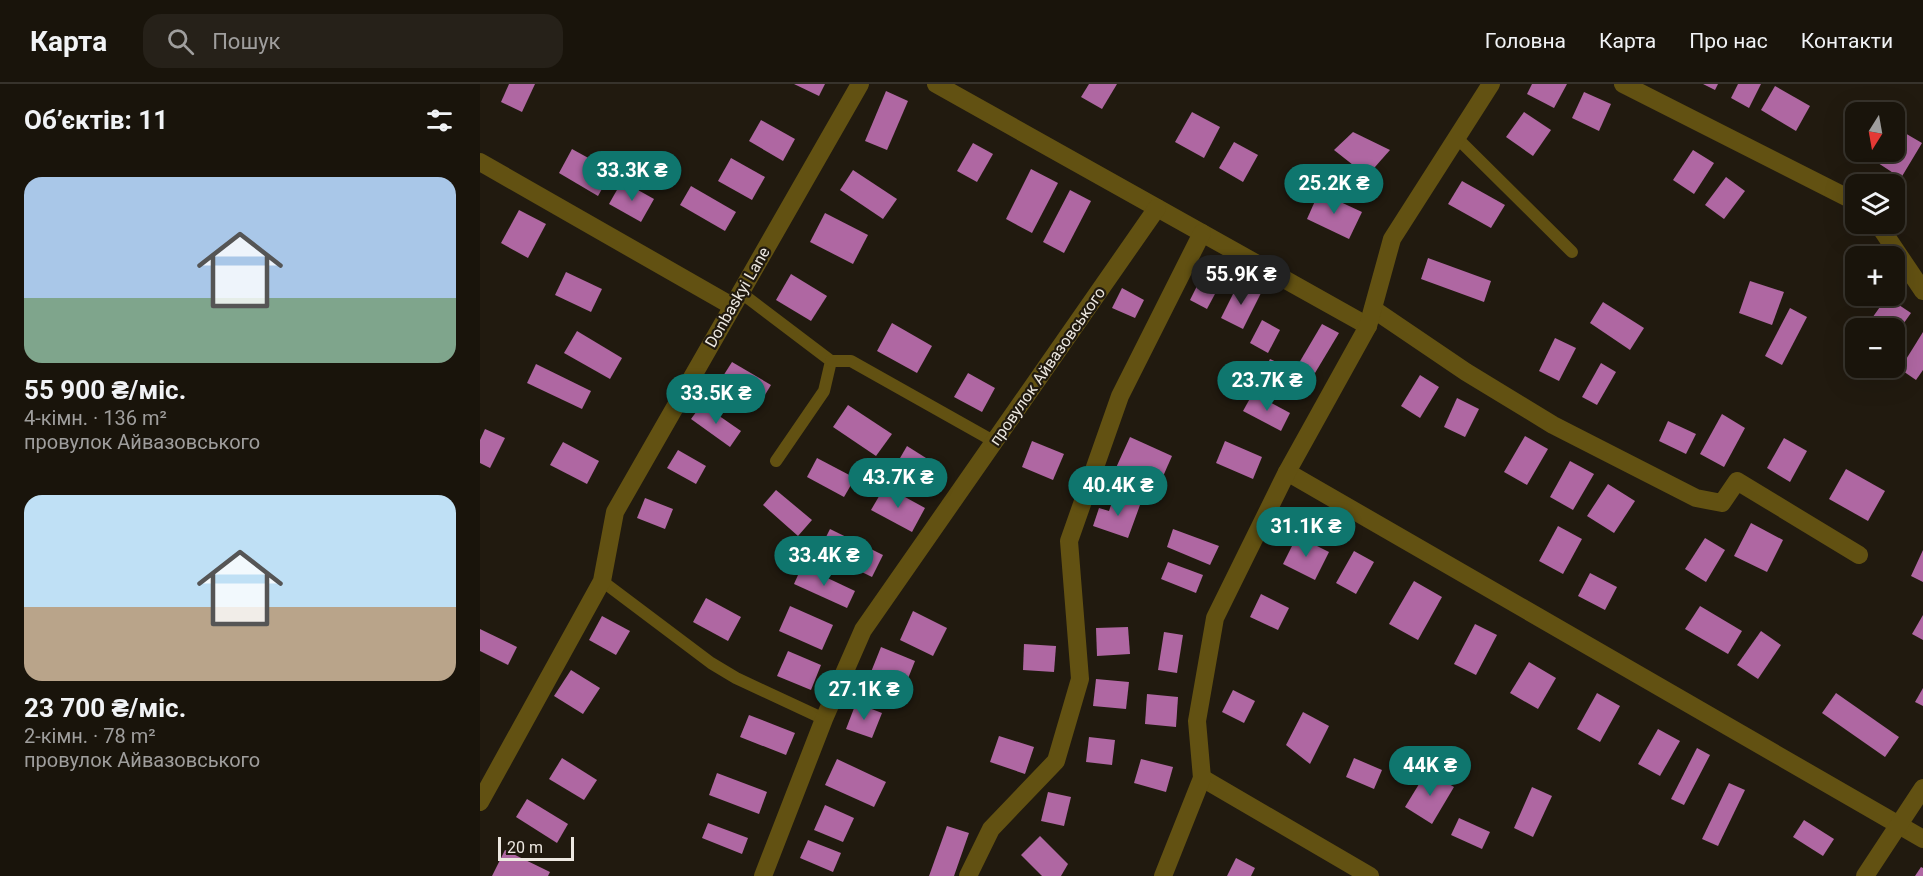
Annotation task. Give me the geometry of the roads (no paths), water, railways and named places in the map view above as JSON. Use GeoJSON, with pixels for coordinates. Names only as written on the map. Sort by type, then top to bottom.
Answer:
{"type":"FeatureCollection","features":[{"type":"Feature","properties":{"kind":"street","name":"Donbaskyi Lane"},"geometry":{"type":"LineString","coordinates":[[480,802],[602,581],[615,512],[860,84]]}},
{"type":"Feature","properties":{"kind":"street"},"geometry":{"type":"LineString","coordinates":[[936,84],[1203,234],[1370,317],[1553,425],[1676,488],[1696,498],[1722,503],[1737,481],[1859,555]]}},
{"type":"Feature","properties":{"kind":"street"},"geometry":{"type":"LineString","coordinates":[[1163,876],[1202,778],[1197,721],[1215,618],[1287,472],[1370,317],[1392,239],[1491,84]]}},
{"type":"Feature","properties":{"kind":"street"},"geometry":{"type":"LineString","coordinates":[[1623,84],[1845,196]]}},
{"type":"Feature","properties":{"kind":"street"},"geometry":{"type":"LineString","coordinates":[[480,162],[736,299]]}},
{"type":"Feature","properties":{"kind":"street","name":"провулок Айвазовського"},"geometry":{"type":"LineString","coordinates":[[763,876],[824,719],[863,630],[1157,208]]}},
{"type":"Feature","properties":{"kind":"street"},"geometry":{"type":"LineString","coordinates":[[968,876],[991,829],[1056,761],[1080,679],[1069,541],[1120,396],[1203,234]]}},
{"type":"Feature","properties":{"kind":"street"},"geometry":{"type":"LineString","coordinates":[[1885,234],[1923,291]]}},
{"type":"Feature","properties":{"kind":"street"},"geometry":{"type":"LineString","coordinates":[[1287,472],[1923,839]]}},
{"type":"Feature","properties":{"kind":"street"},"geometry":{"type":"LineString","coordinates":[[1202,778],[1370,876]]}},
{"type":"Feature","properties":{"kind":"street"},"geometry":{"type":"LineString","coordinates":[[1865,876],[1923,788]]}},
{"type":"Feature","properties":{"kind":"lane"},"geometry":{"type":"LineString","coordinates":[[1457,138],[1572,252]]}},
{"type":"Feature","properties":{"kind":"lane"},"geometry":{"type":"LineString","coordinates":[[736,299],[831,361],[851,362],[995,442]]}},
{"type":"Feature","properties":{"kind":"lane"},"geometry":{"type":"LineString","coordinates":[[776,461],[824,391],[831,361]]}},
{"type":"Feature","properties":{"kind":"lane"},"geometry":{"type":"LineString","coordinates":[[602,581],[728,673],[824,719]]}}]}
